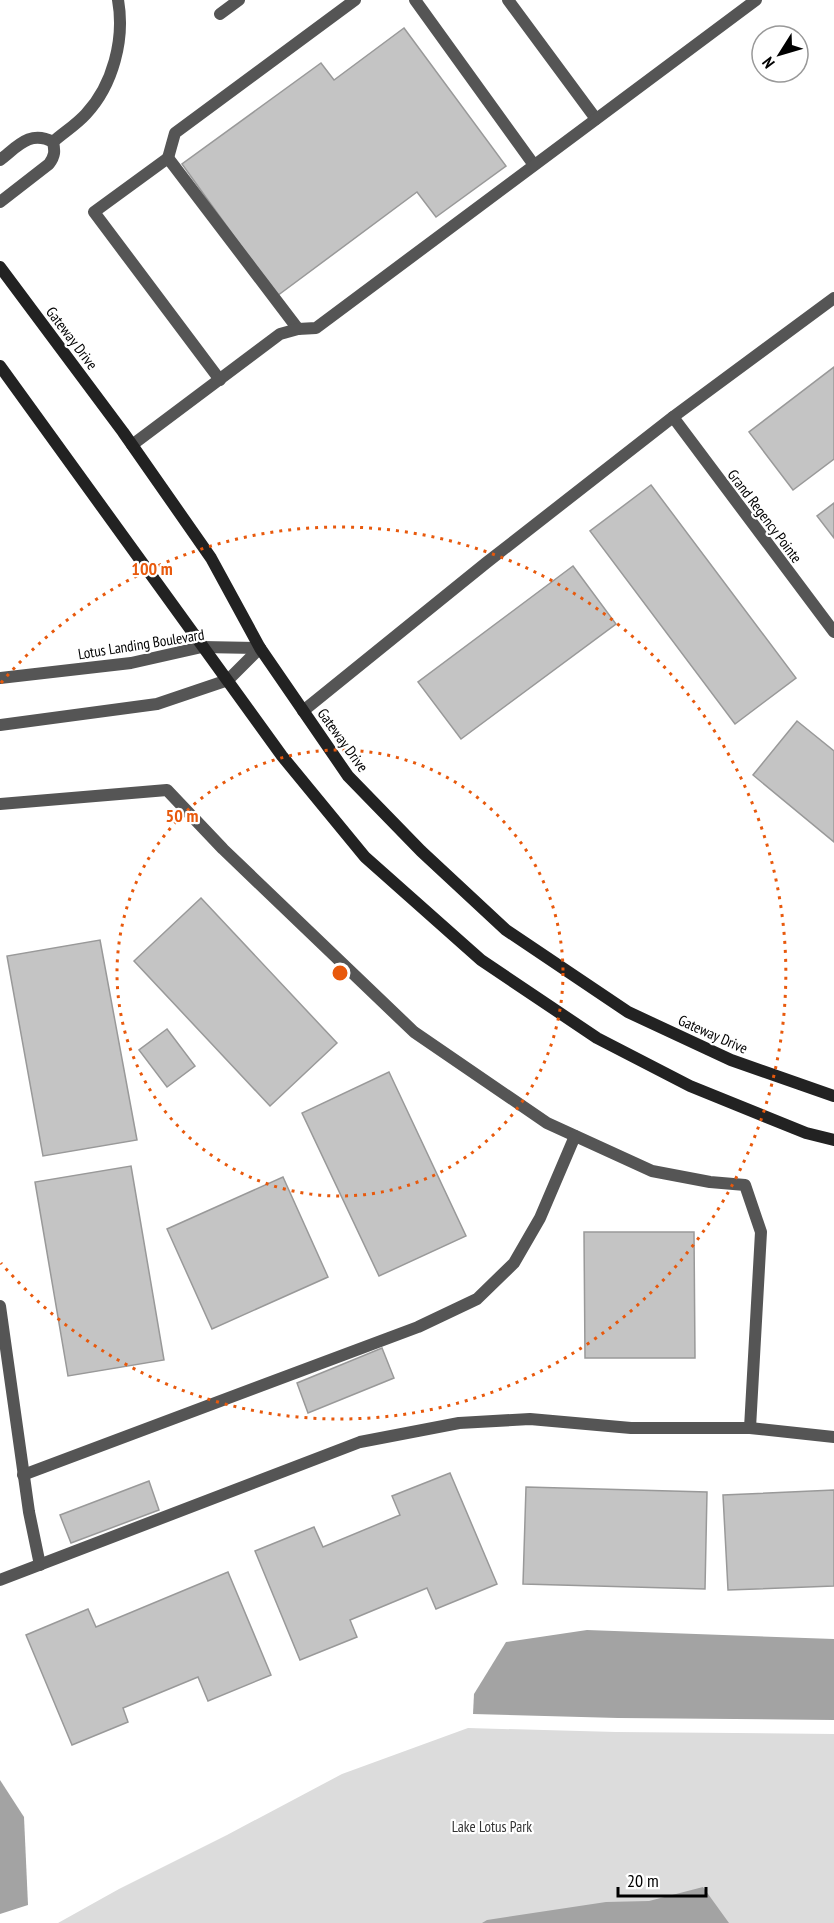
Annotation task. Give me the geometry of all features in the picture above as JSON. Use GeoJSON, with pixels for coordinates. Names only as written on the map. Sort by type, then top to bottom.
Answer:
{"type":"FeatureCollection","features":[{"type":"Feature","properties":{"kind":"street"},"geometry":{"type":"LineString","coordinates":[[53,142],[86,114],[106,82],[117,56],[121,18],[118,0]]}},
{"type":"Feature","properties":{"kind":"street"},"geometry":{"type":"LineString","coordinates":[[220,14],[239,0]]}},
{"type":"Feature","properties":{"kind":"street"},"geometry":{"type":"LineString","coordinates":[[220,380],[94,212],[168,158],[175,134],[355,0]]}},
{"type":"Feature","properties":{"kind":"street"},"geometry":{"type":"LineString","coordinates":[[415,0],[534,165]]}},
{"type":"Feature","properties":{"kind":"street"},"geometry":{"type":"LineString","coordinates":[[508,0],[596,119]]}},
{"type":"Feature","properties":{"kind":"street"},"geometry":{"type":"LineString","coordinates":[[132,445],[280,334],[298,329],[316,328],[756,0]]}},
{"type":"Feature","properties":{"kind":"street"},"geometry":{"type":"LineString","coordinates":[[0,159],[24,141],[36,136],[53,142]]}},
{"type":"Feature","properties":{"kind":"street"},"geometry":{"type":"LineString","coordinates":[[0,202],[50,164],[55,150],[53,142]]}},
{"type":"Feature","properties":{"kind":"street"},"geometry":{"type":"LineString","coordinates":[[168,158],[298,329]]}},
{"type":"Feature","properties":{"kind":"street","name":"Gateway Drive"},"geometry":{"type":"LineString","coordinates":[[0,267],[132,445],[211,558],[260,648],[348,776],[421,851],[506,930],[628,1012],[731,1060],[834,1096]]}},
{"type":"Feature","properties":{"kind":"street"},"geometry":{"type":"LineString","coordinates":[[303,711],[486,563],[673,417],[834,298]]}},
{"type":"Feature","properties":{"kind":"street"},"geometry":{"type":"LineString","coordinates":[[0,366],[282,756],[365,857],[481,960],[597,1038],[690,1086],[806,1133],[834,1140]]}},
{"type":"Feature","properties":{"kind":"street","name":"Grand Regency Pointe"},"geometry":{"type":"LineString","coordinates":[[673,417],[834,632]]}},
{"type":"Feature","properties":{"kind":"street","name":"Lotus Landing Boulevard"},"geometry":{"type":"LineString","coordinates":[[0,678],[131,663],[202,647],[260,648]]}},
{"type":"Feature","properties":{"kind":"street"},"geometry":{"type":"LineString","coordinates":[[0,725],[157,704],[228,681],[260,648]]}},
{"type":"Feature","properties":{"kind":"street"},"geometry":{"type":"LineString","coordinates":[[0,804],[167,789],[224,849],[414,1032],[547,1123],[575,1136],[652,1171],[710,1182],[745,1185],[760,1232],[750,1428]]}},
{"type":"Feature","properties":{"kind":"street"},"geometry":{"type":"LineString","coordinates":[[23,1475],[418,1327],[477,1299],[514,1263],[540,1218],[575,1136]]}},
{"type":"Feature","properties":{"kind":"street"},"geometry":{"type":"LineString","coordinates":[[0,1306],[23,1475],[40,1565]]}},
{"type":"Feature","properties":{"kind":"street"},"geometry":{"type":"LineString","coordinates":[[0,1580],[360,1442],[459,1423],[530,1419],[631,1428],[750,1428],[834,1437]]}},
{"type":"Feature","properties":{"kind":"green space","name":"Lake Lotus Park"},"geometry":{"type":"Polygon","coordinates":[[[468,1728],[834,1734],[834,1923],[58,1923],[342,1774],[468,1728]]]}},
{"type":"Feature","properties":{"kind":"shaded area"},"geometry":{"type":"Polygon","coordinates":[[[587,1630],[834,1639],[834,1720],[473,1714],[474,1694],[506,1642],[587,1630]]]}},
{"type":"Feature","properties":{"kind":"shaded area"},"geometry":{"type":"Polygon","coordinates":[[[0,1780],[24,1817],[28,1905],[0,1914],[0,1780]]]}},
{"type":"Feature","properties":{"kind":"shaded area"},"geometry":{"type":"Polygon","coordinates":[[[703,1887],[729,1923],[482,1923],[487,1920],[606,1902],[649,1901],[703,1887]]]}},
{"type":"Feature","properties":{"kind":"building"},"geometry":{"type":"Polygon","coordinates":[[[404,28],[506,166],[436,217],[417,192],[277,296],[182,164],[321,63],[334,80],[404,28]]]}},
{"type":"Feature","properties":{"kind":"building"},"geometry":{"type":"Polygon","coordinates":[[[834,367],[834,459],[793,490],[749,432],[834,367]]]}},
{"type":"Feature","properties":{"kind":"building"},"geometry":{"type":"Polygon","coordinates":[[[651,485],[796,678],[735,724],[590,531],[651,485]]]}},
{"type":"Feature","properties":{"kind":"building"},"geometry":{"type":"Polygon","coordinates":[[[834,503],[834,538],[817,516],[834,503]]]}},
{"type":"Feature","properties":{"kind":"building"},"geometry":{"type":"Polygon","coordinates":[[[573,566],[616,624],[461,739],[418,682],[573,566]]]}},
{"type":"Feature","properties":{"kind":"building"},"geometry":{"type":"Polygon","coordinates":[[[797,721],[834,751],[834,842],[753,775],[797,721]]]}},
{"type":"Feature","properties":{"kind":"building"},"geometry":{"type":"Polygon","coordinates":[[[201,898],[337,1043],[270,1106],[134,961],[201,898]]]}},
{"type":"Feature","properties":{"kind":"building"},"geometry":{"type":"Polygon","coordinates":[[[100,940],[137,1140],[43,1156],[7,956],[100,940]]]}},
{"type":"Feature","properties":{"kind":"building"},"geometry":{"type":"Polygon","coordinates":[[[167,1029],[195,1066],[167,1087],[139,1050],[167,1029]]]}},
{"type":"Feature","properties":{"kind":"building"},"geometry":{"type":"Polygon","coordinates":[[[389,1072],[466,1236],[379,1276],[302,1113],[389,1072]]]}},
{"type":"Feature","properties":{"kind":"building"},"geometry":{"type":"Polygon","coordinates":[[[131,1166],[164,1360],[68,1376],[35,1182],[131,1166]]]}},
{"type":"Feature","properties":{"kind":"building"},"geometry":{"type":"Polygon","coordinates":[[[283,1177],[328,1277],[212,1329],[167,1229],[283,1177]]]}},
{"type":"Feature","properties":{"kind":"building"},"geometry":{"type":"Polygon","coordinates":[[[584,1232],[694,1232],[695,1358],[585,1358],[584,1232]]]}},
{"type":"Feature","properties":{"kind":"building"},"geometry":{"type":"Polygon","coordinates":[[[382,1348],[394,1378],[308,1413],[297,1383],[382,1348]]]}},
{"type":"Feature","properties":{"kind":"building"},"geometry":{"type":"Polygon","coordinates":[[[450,1473],[497,1584],[436,1609],[427,1588],[350,1620],[357,1637],[300,1660],[255,1551],[314,1527],[323,1547],[400,1515],[392,1496],[450,1473]]]}},
{"type":"Feature","properties":{"kind":"building"},"geometry":{"type":"Polygon","coordinates":[[[149,1481],[159,1510],[71,1543],[60,1515],[149,1481]]]}},
{"type":"Feature","properties":{"kind":"building"},"geometry":{"type":"Polygon","coordinates":[[[526,1487],[707,1492],[705,1589],[523,1584],[526,1487]]]}},
{"type":"Feature","properties":{"kind":"building"},"geometry":{"type":"Polygon","coordinates":[[[834,1490],[834,1586],[728,1590],[723,1495],[834,1490]]]}},
{"type":"Feature","properties":{"kind":"building"},"geometry":{"type":"Polygon","coordinates":[[[228,1572],[271,1675],[208,1701],[198,1677],[123,1708],[128,1722],[72,1745],[26,1635],[88,1609],[96,1627],[228,1572]]]}}]}
